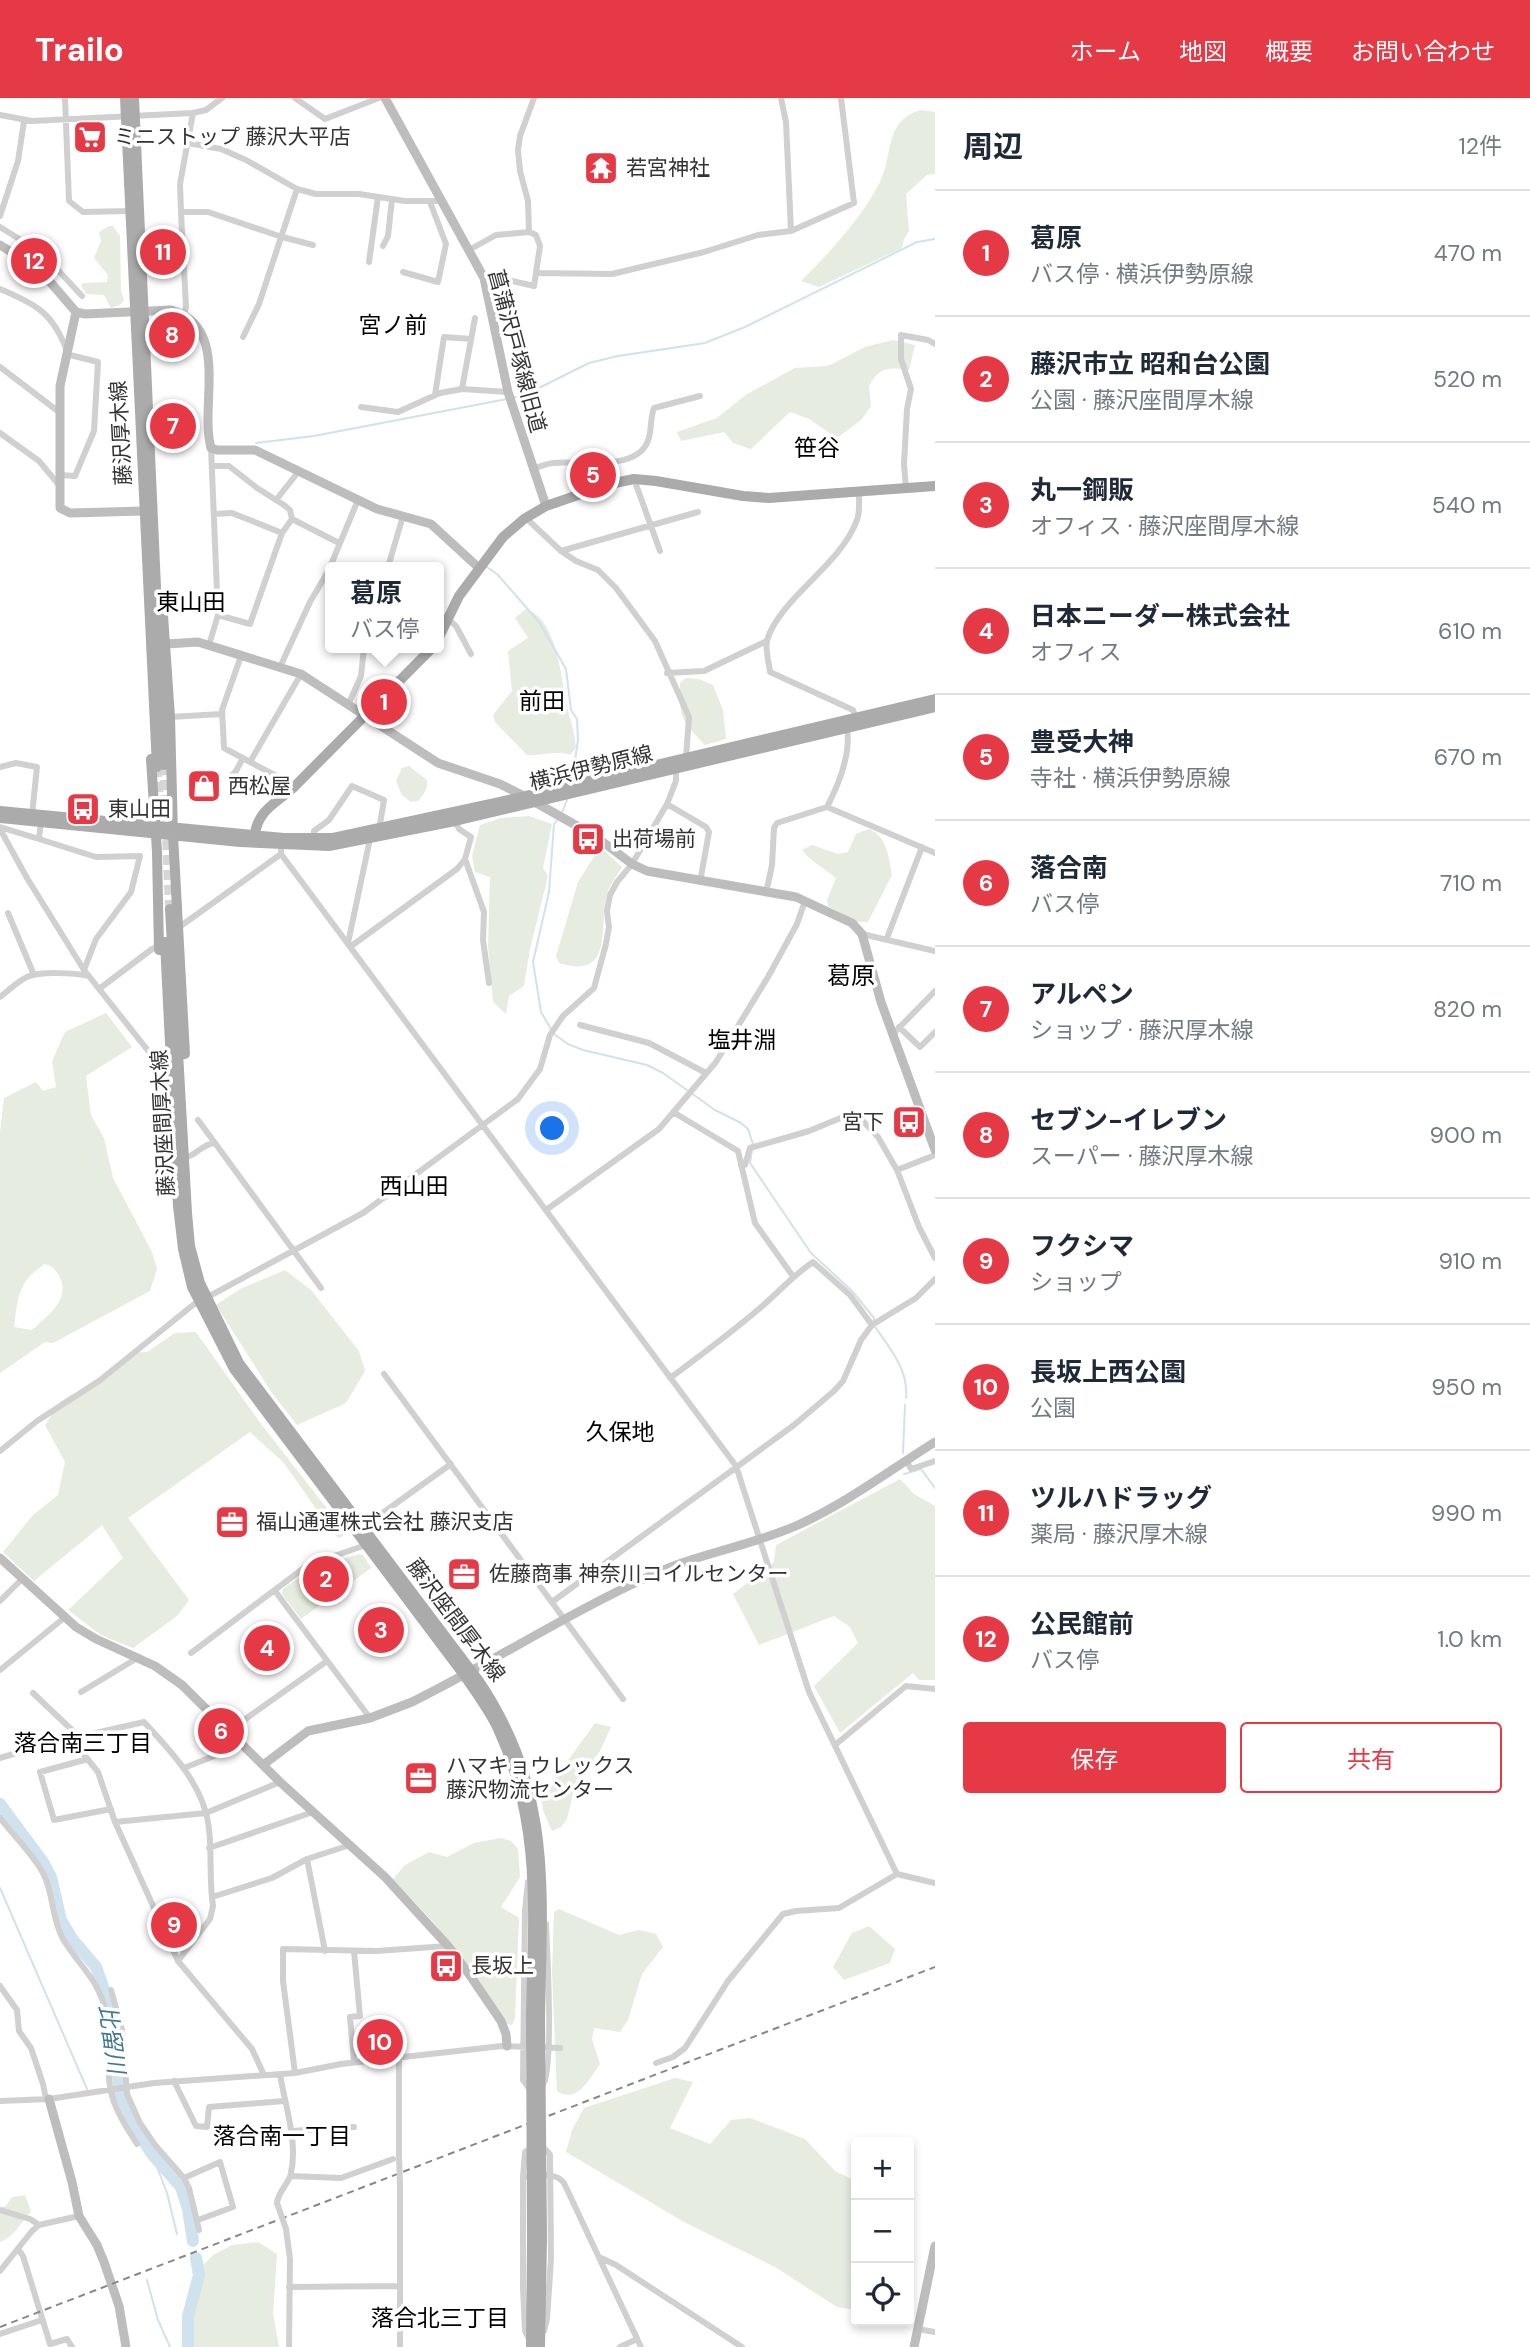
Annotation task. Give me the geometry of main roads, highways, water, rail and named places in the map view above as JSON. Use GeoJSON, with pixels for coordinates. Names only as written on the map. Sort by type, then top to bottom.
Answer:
{"type":"FeatureCollection","features":[{"type":"Feature","properties":{"kind":"main road","name":"藤沢厚木線"},"geometry":{"type":"LineString","coordinates":[[125,98],[130,116],[161,766]]}},
{"type":"Feature","properties":{"kind":"main road","name":"藤沢厚木線"},"geometry":{"type":"LineString","coordinates":[[134,98],[130,116],[131,211],[140,311],[144,510],[151,560]]}},
{"type":"Feature","properties":{"kind":"main road"},"geometry":{"type":"LineString","coordinates":[[444,629],[459,596],[503,537],[526,517],[546,506],[610,484],[634,480],[656,481],[769,498],[935,486]]}},
{"type":"Feature","properties":{"kind":"main road"},"geometry":{"type":"LineString","coordinates":[[151,560],[166,644],[170,716],[186,1082],[179,1132]]}},
{"type":"Feature","properties":{"kind":"main road"},"geometry":{"type":"LineString","coordinates":[[151,560],[144,631],[156,830],[165,1072],[168,1101],[179,1132]]}},
{"type":"Feature","properties":{"kind":"main road"},"geometry":{"type":"LineString","coordinates":[[254,839],[259,817],[295,786],[427,653]]}},
{"type":"Feature","properties":{"kind":"main road","name":"横浜伊勢原線"},"geometry":{"type":"LineString","coordinates":[[0,818],[254,839],[348,836],[935,699]]}},
{"type":"Feature","properties":{"kind":"main road","name":"横浜伊勢原線"},"geometry":{"type":"LineString","coordinates":[[254,839],[281,849],[329,846],[370,839],[935,707]]}},
{"type":"Feature","properties":{"kind":"main road","name":"横浜伊勢原線"},"geometry":{"type":"LineString","coordinates":[[0,811],[156,830]]}},
{"type":"Feature","properties":{"kind":"main road","name":"藤沢座間厚木線"},"geometry":{"type":"LineString","coordinates":[[167,909],[179,1132],[180,1232],[192,1287],[239,1363],[363,1527],[467,1673],[506,1748],[526,1808],[532,1858],[536,2017],[535,2345]]}},
{"type":"Feature","properties":{"kind":"main road","name":"藤沢座間厚木線"},"geometry":{"type":"LineString","coordinates":[[179,1132],[184,1158],[190,1246],[202,1300],[234,1369],[504,1722],[523,1764],[537,1823],[542,1880],[536,2017]]}},
{"type":"Feature","properties":{"kind":"waterway"},"geometry":{"type":"LineString","coordinates":[[512,398],[529,393],[589,363],[705,343],[745,327],[917,242],[935,239]]}},
{"type":"Feature","properties":{"kind":"waterway"},"geometry":{"type":"LineString","coordinates":[[256,443],[314,436],[507,399]]}},
{"type":"Feature","properties":{"kind":"waterway"},"geometry":{"type":"LineString","coordinates":[[487,567],[498,575],[539,622],[566,669],[571,710],[577,719],[578,740],[572,782]]}},
{"type":"Feature","properties":{"kind":"waterway"},"geometry":{"type":"LineString","coordinates":[[561,815],[567,800]]}},
{"type":"Feature","properties":{"kind":"waterway"},"geometry":{"type":"LineString","coordinates":[[558,819],[554,824],[549,892],[533,962],[541,1012],[554,1034],[583,1050],[647,1065],[748,1129],[753,1144],[750,1163],[811,1253],[853,1292],[874,1318],[874,1322]]}},
{"type":"Feature","properties":{"kind":"waterway"},"geometry":{"type":"LineString","coordinates":[[875,1327],[905,1378],[906,1398]]}},
{"type":"Feature","properties":{"kind":"waterway"},"geometry":{"type":"LineString","coordinates":[[903,1453],[905,1405]]}},
{"type":"Feature","properties":{"kind":"waterway"},"geometry":{"type":"LineString","coordinates":[[904,1474],[921,1469],[935,1488]]}},
{"type":"Feature","properties":{"kind":"waterway","name":"比留川"},"geometry":{"type":"LineString","coordinates":[[0,1804],[43,1862],[51,1877],[61,1920],[73,1940],[96,1967],[111,2010],[120,2095],[152,2154],[181,2187],[193,2241]]}},
{"type":"Feature","properties":{"kind":"waterway"},"geometry":{"type":"LineString","coordinates":[[0,1888],[87,2089]]}},
{"type":"Feature","properties":{"kind":"waterway"},"geometry":{"type":"LineString","coordinates":[[152,2154],[167,2193],[177,2234]]}},
{"type":"Feature","properties":{"kind":"waterway","name":"比留川"},"geometry":{"type":"LineString","coordinates":[[188,2347],[188,2316],[199,2275],[196,2258]]}},
{"type":"Feature","properties":{"kind":"waterway"},"geometry":{"type":"LineString","coordinates":[[147,2280],[158,2320],[170,2347]]}},
{"type":"Feature","properties":{"kind":"tunnel"},"geometry":{"type":"LineString","coordinates":[[164,765],[170,909]]}},
{"type":"Feature","properties":{"kind":"tunnel"},"geometry":{"type":"LineString","coordinates":[[157,767],[160,814]]}},
{"type":"Feature","properties":{"kind":"railway"},"geometry":{"type":"LineString","coordinates":[[0,2327],[935,1967]]}},
{"type":"Feature","properties":{"kind":"place","name":"ミニストップ 藤沢大平店"},"geometry":{"type":"Point","coordinates":[90,137]}},
{"type":"Feature","properties":{"kind":"place","name":"若宮神社"},"geometry":{"type":"Point","coordinates":[601,168]}},
{"type":"Feature","properties":{"kind":"place","name":"ツルハドラッグ"},"geometry":{"type":"Point","coordinates":[163,252]}},
{"type":"Feature","properties":{"kind":"place","name":"公民館前"},"geometry":{"type":"Point","coordinates":[34,261]}},
{"type":"Feature","properties":{"kind":"place","name":"セブン-イレブン"},"geometry":{"type":"Point","coordinates":[172,335]}},
{"type":"Feature","properties":{"kind":"place","name":"アルペン"},"geometry":{"type":"Point","coordinates":[173,426]}},
{"type":"Feature","properties":{"kind":"place","name":"豊受大神"},"geometry":{"type":"Point","coordinates":[593,475]}},
{"type":"Feature","properties":{"kind":"place","name":"葛原"},"geometry":{"type":"Point","coordinates":[384,702]}},
{"type":"Feature","properties":{"kind":"place","name":"西松屋"},"geometry":{"type":"Point","coordinates":[204,786]}},
{"type":"Feature","properties":{"kind":"place","name":"東山田"},"geometry":{"type":"Point","coordinates":[83,809]}},
{"type":"Feature","properties":{"kind":"place","name":"出荷場前"},"geometry":{"type":"Point","coordinates":[588,839]}},
{"type":"Feature","properties":{"kind":"place","name":"宮下"},"geometry":{"type":"Point","coordinates":[909,1122]}},
{"type":"Feature","properties":{"kind":"place","name":"福山通運株式会社 藤沢支店"},"geometry":{"type":"Point","coordinates":[232,1522]}},
{"type":"Feature","properties":{"kind":"place","name":"佐藤商事 神奈川コイルセンター"},"geometry":{"type":"Point","coordinates":[464,1574]}},
{"type":"Feature","properties":{"kind":"place","name":"藤沢市立 昭和台公園"},"geometry":{"type":"Point","coordinates":[326,1579]}},
{"type":"Feature","properties":{"kind":"place","name":"丸一鋼販"},"geometry":{"type":"Point","coordinates":[381,1630]}},
{"type":"Feature","properties":{"kind":"place","name":"日本ニーダー株式会社"},"geometry":{"type":"Point","coordinates":[267,1648]}},
{"type":"Feature","properties":{"kind":"place","name":"落合南"},"geometry":{"type":"Point","coordinates":[221,1731]}},
{"type":"Feature","properties":{"kind":"place","name":"ハマキョウレックス 藤沢物流センター"},"geometry":{"type":"Point","coordinates":[421,1778]}},
{"type":"Feature","properties":{"kind":"place","name":"フクシマ"},"geometry":{"type":"Point","coordinates":[174,1925]}},
{"type":"Feature","properties":{"kind":"place","name":"長坂上"},"geometry":{"type":"Point","coordinates":[446,1966]}},
{"type":"Feature","properties":{"kind":"place","name":"長坂上西公園"},"geometry":{"type":"Point","coordinates":[380,2042]}},
{"type":"Feature","properties":{"kind":"district","name":"宮ノ前"},"geometry":{"type":"Point","coordinates":[393,325]}},
{"type":"Feature","properties":{"kind":"district","name":"笹谷"},"geometry":{"type":"Point","coordinates":[817,448]}},
{"type":"Feature","properties":{"kind":"district","name":"東山田"},"geometry":{"type":"Point","coordinates":[191,602]}},
{"type":"Feature","properties":{"kind":"district","name":"前田"},"geometry":{"type":"Point","coordinates":[542,701]}},
{"type":"Feature","properties":{"kind":"district","name":"葛原"},"geometry":{"type":"Point","coordinates":[851,975]}},
{"type":"Feature","properties":{"kind":"district","name":"塩井淵"},"geometry":{"type":"Point","coordinates":[742,1040]}},
{"type":"Feature","properties":{"kind":"district","name":"西山田"},"geometry":{"type":"Point","coordinates":[414,1186]}},
{"type":"Feature","properties":{"kind":"district","name":"久保地"},"geometry":{"type":"Point","coordinates":[620,1432]}},
{"type":"Feature","properties":{"kind":"district","name":"落合南三丁目"},"geometry":{"type":"Point","coordinates":[83,1743]}},
{"type":"Feature","properties":{"kind":"district","name":"落合南一丁目"},"geometry":{"type":"Point","coordinates":[282,2136]}},
{"type":"Feature","properties":{"kind":"district","name":"落合北三丁目"},"geometry":{"type":"Point","coordinates":[440,2318]}}]}
